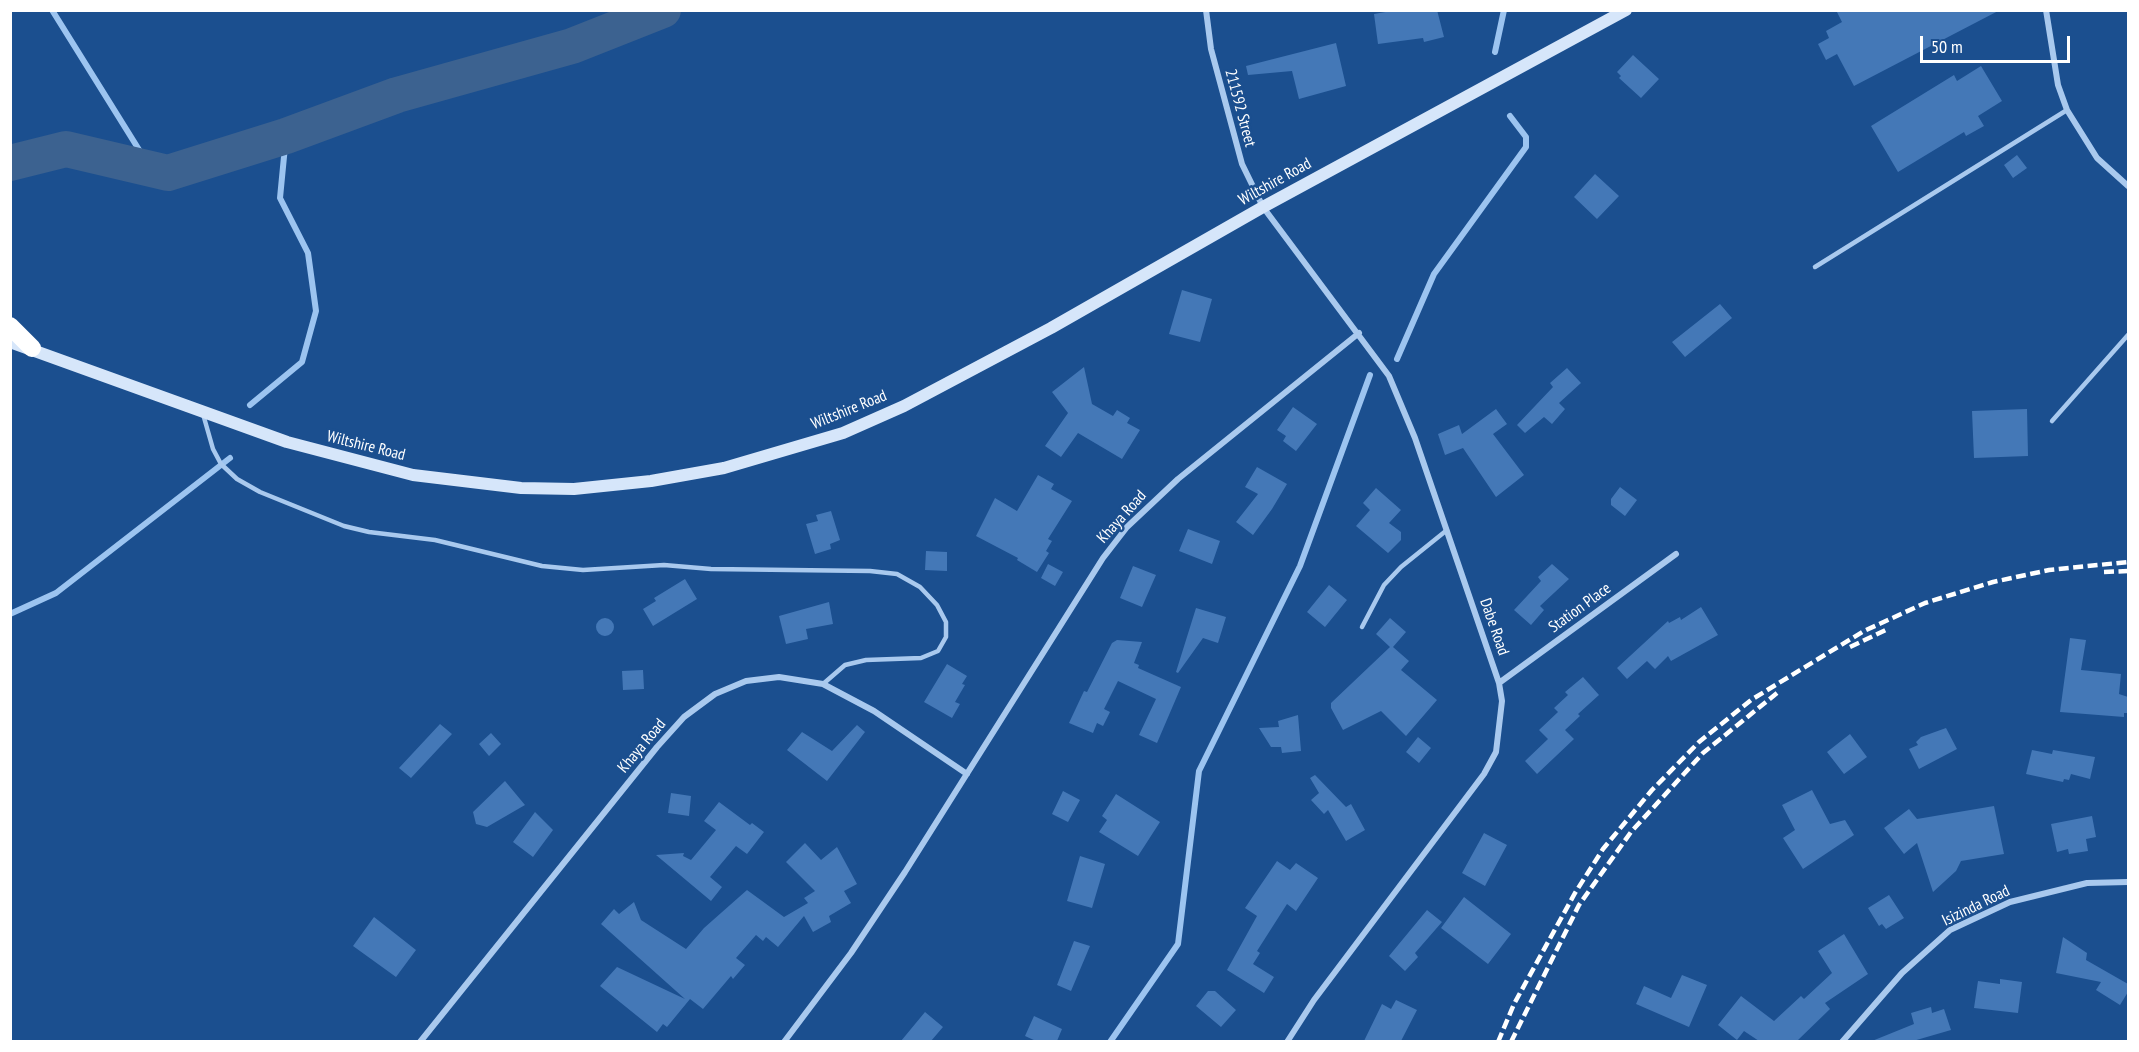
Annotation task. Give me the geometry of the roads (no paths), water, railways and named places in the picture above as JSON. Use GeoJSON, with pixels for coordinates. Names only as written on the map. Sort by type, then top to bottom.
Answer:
{"type":"FeatureCollection","features":[{"type":"Feature","properties":{"kind":"highway"},"geometry":{"type":"LineString","coordinates":[[10,326],[32,348]]}},
{"type":"Feature","properties":{"kind":"street","name":"211592 Street"},"geometry":{"type":"LineString","coordinates":[[1206,10],[1211,49],[1232,132],[1242,164],[1263,207]]}},
{"type":"Feature","properties":{"kind":"street","name":"Wiltshire Road"},"geometry":{"type":"LineString","coordinates":[[10,342],[32,348],[203,414],[350,461],[456,482],[521,488],[574,489],[651,481],[724,468],[843,433],[904,406],[1052,328],[1263,207],[1626,10]]}},
{"type":"Feature","properties":{"kind":"street"},"geometry":{"type":"LineString","coordinates":[[2046,10],[2058,85],[2067,110],[2097,158],[2128,186]]}},
{"type":"Feature","properties":{"kind":"street","name":"Dabe Road"},"geometry":{"type":"LineString","coordinates":[[1263,207],[1389,376],[1402,405],[1447,530],[1499,683],[1501,722],[1496,752],[1484,774],[1314,1000],[1287,1041]]}},
{"type":"Feature","properties":{"kind":"street","name":"Khaya Road"},"geometry":{"type":"LineString","coordinates":[[784,1041],[857,944],[1103,558],[1127,527],[1178,479],[1359,333]]}},
{"type":"Feature","properties":{"kind":"street","name":"Station Place"},"geometry":{"type":"LineString","coordinates":[[1499,683],[1676,554]]}},
{"type":"Feature","properties":{"kind":"street","name":"Khaya Road"},"geometry":{"type":"LineString","coordinates":[[420,1041],[599,818],[684,717],[715,694],[746,681],[779,677],[823,684],[874,711],[967,774]]}},
{"type":"Feature","properties":{"kind":"street","name":"Isizinda Road"},"geometry":{"type":"LineString","coordinates":[[1842,1041],[1902,973],[1950,930],[2010,902],[2087,884],[2128,882]]}},
{"type":"Feature","properties":{"kind":"lane"},"geometry":{"type":"LineString","coordinates":[[1815,267],[2067,110]]}},
{"type":"Feature","properties":{"kind":"lane"},"geometry":{"type":"LineString","coordinates":[[2052,421],[2128,336]]}},
{"type":"Feature","properties":{"kind":"lane"},"geometry":{"type":"LineString","coordinates":[[203,414],[213,449],[221,464],[237,479],[260,492],[344,526],[369,532],[435,540],[542,566],[583,570],[664,565],[711,569],[870,570],[897,574],[920,587],[937,605],[946,622],[946,637],[938,651],[921,658],[866,660],[845,665],[823,684]]}},
{"type":"Feature","properties":{"kind":"lane"},"geometry":{"type":"LineString","coordinates":[[1362,627],[1384,585],[1401,567],[1447,530]]}},
{"type":"Feature","properties":{"kind":"waterway"},"geometry":{"type":"LineString","coordinates":[[52,10],[151,169]]}},
{"type":"Feature","properties":{"kind":"waterway"},"geometry":{"type":"LineString","coordinates":[[10,163],[66,149],[168,173],[286,136],[397,95],[572,46],[663,10]]}},
{"type":"Feature","properties":{"kind":"waterway"},"geometry":{"type":"LineString","coordinates":[[1495,52],[1504,10]]}},
{"type":"Feature","properties":{"kind":"waterway"},"geometry":{"type":"LineString","coordinates":[[1397,359],[1434,274],[1526,147],[1526,137],[1510,116]]}},
{"type":"Feature","properties":{"kind":"waterway"},"geometry":{"type":"LineString","coordinates":[[250,405],[302,362],[316,311],[308,253],[280,198],[286,136]]}},
{"type":"Feature","properties":{"kind":"waterway"},"geometry":{"type":"LineString","coordinates":[[1110,1042],[1178,944],[1199,771],[1300,566],[1370,375]]}},
{"type":"Feature","properties":{"kind":"waterway"},"geometry":{"type":"LineString","coordinates":[[10,614],[56,593],[230,458]]}},
{"type":"Feature","properties":{"kind":"railway"},"geometry":{"type":"LineString","coordinates":[[1498,1042],[1514,1004],[1575,893],[1603,849],[1652,790],[1699,742],[1751,700],[1864,631],[1925,603],[1993,582],[2049,570],[2128,562]]}},
{"type":"Feature","properties":{"kind":"railway"},"geometry":{"type":"LineString","coordinates":[[2104,572],[2128,571]]}},
{"type":"Feature","properties":{"kind":"railway"},"geometry":{"type":"LineString","coordinates":[[1850,647],[1888,629]]}},
{"type":"Feature","properties":{"kind":"railway"},"geometry":{"type":"LineString","coordinates":[[1511,1042],[1579,905],[1631,832],[1703,753],[1777,693]]}}]}
